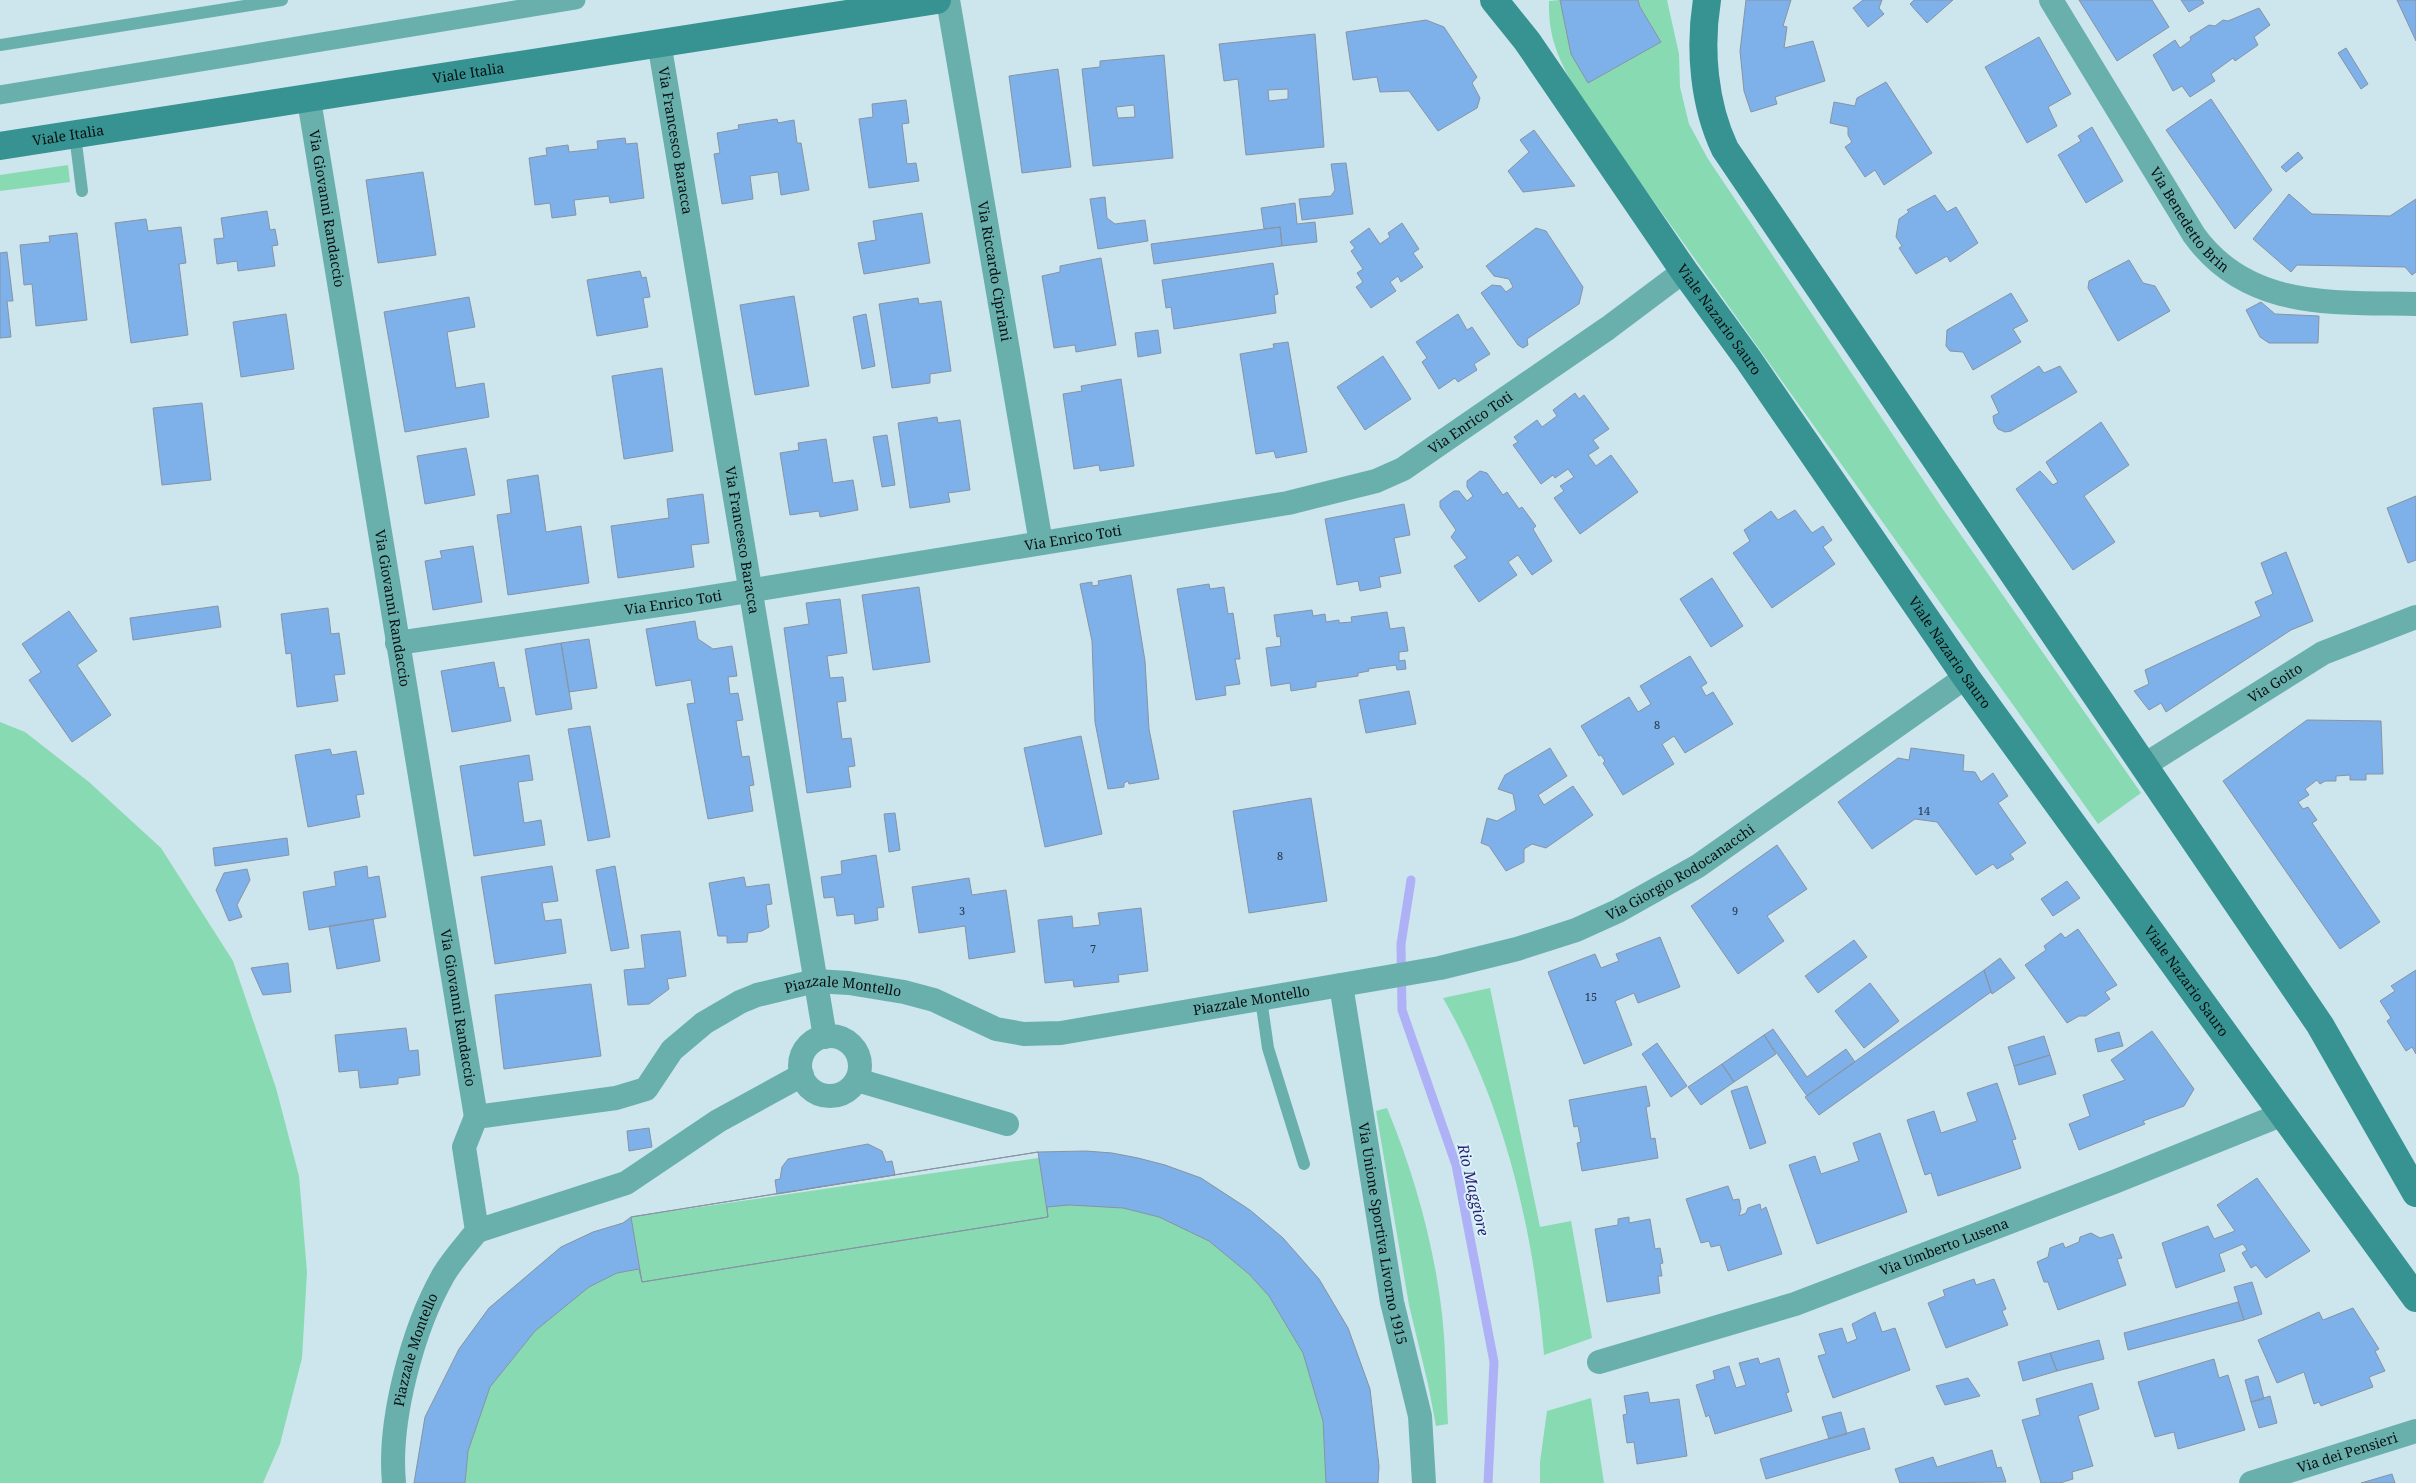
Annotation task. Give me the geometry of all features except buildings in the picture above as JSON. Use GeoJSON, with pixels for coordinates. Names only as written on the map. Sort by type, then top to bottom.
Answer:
{"type":"FeatureCollection","features":[{"type":"Feature","properties":{"kind":"main road","name":"Viale Italia"},"geometry":{"type":"LineString","coordinates":[[0,146],[308,100],[659,42],[937,0]]}},
{"type":"Feature","properties":{"kind":"main road","name":"Viale Nazario Sauro"},"geometry":{"type":"LineString","coordinates":[[1494,0],[1527,41],[1684,271],[1748,359],[1966,678],[2416,1298]]}},
{"type":"Feature","properties":{"kind":"main road"},"geometry":{"type":"LineString","coordinates":[[1707,0],[1704,55],[1709,105],[1716,130],[1725,149],[2142,766],[2320,1025],[2416,1193]]}},
{"type":"Feature","properties":{"kind":"street"},"geometry":{"type":"LineString","coordinates":[[0,95],[576,0]]}},
{"type":"Feature","properties":{"kind":"street","name":"Via Riccardo Cipriani"},"geometry":{"type":"LineString","coordinates":[[948,0],[1041,543]]}},
{"type":"Feature","properties":{"kind":"street","name":"Via Benedetto Brin"},"geometry":{"type":"LineString","coordinates":[[2051,0],[2194,235],[2222,266],[2260,288],[2289,297],[2318,302],[2416,304]]}},
{"type":"Feature","properties":{"kind":"street","name":"Via Francesco Baracca"},"geometry":{"type":"LineString","coordinates":[[659,42],[825,1037]]}},
{"type":"Feature","properties":{"kind":"street","name":"Via Giovanni Randaccio"},"geometry":{"type":"LineString","coordinates":[[308,100],[476,1116]]}},
{"type":"Feature","properties":{"kind":"street","name":"Via Enrico Toti"},"geometry":{"type":"LineString","coordinates":[[397,643],[750,590],[1288,503],[1376,481],[1403,469],[1608,328],[1684,271]]}},
{"type":"Feature","properties":{"kind":"street","name":"Via Goito"},"geometry":{"type":"LineString","coordinates":[[2142,766],[2323,653],[2416,617]]}},
{"type":"Feature","properties":{"kind":"street","name":"Via Giorgio Rodocanacchi"},"geometry":{"type":"LineString","coordinates":[[1356,982],[1440,968],[1518,949],[1576,930],[1654,892],[1698,866],[1966,678]]}},
{"type":"Feature","properties":{"kind":"street","name":"Piazzale Montello"},"geometry":{"type":"LineString","coordinates":[[476,1116],[616,1098],[646,1089],[672,1050],[704,1023],[740,1002],[757,995],[815,981],[849,983],[904,992],[934,1000],[996,1030],[1024,1034],[1061,1033],[1261,1000],[1356,982]]}},
{"type":"Feature","properties":{"kind":"street","name":"Via Unione Sportiva Livorno 1915"},"geometry":{"type":"LineString","coordinates":[[1356,982],[1392,1302],[1420,1416],[1424,1483]]}},
{"type":"Feature","properties":{"kind":"street"},"geometry":{"type":"LineString","coordinates":[[825,1037],[842,1039],[857,1052],[860,1071],[857,1080],[842,1094],[823,1095],[806,1084],[802,1075],[800,1066],[807,1048],[814,1041],[825,1037]]}},
{"type":"Feature","properties":{"kind":"street"},"geometry":{"type":"LineString","coordinates":[[476,1116],[464,1147],[477,1231],[626,1183],[718,1121],[802,1075]]}},
{"type":"Feature","properties":{"kind":"street"},"geometry":{"type":"LineString","coordinates":[[857,1080],[1007,1124]]}},
{"type":"Feature","properties":{"kind":"street","name":"Via Umberto Lusena"},"geometry":{"type":"LineString","coordinates":[[1599,1362],[1795,1304],[2114,1182],[2283,1114]]}},
{"type":"Feature","properties":{"kind":"street","name":"Piazzale Montello"},"geometry":{"type":"LineString","coordinates":[[394,1483],[395,1439],[401,1399],[410,1359],[424,1315],[445,1272],[477,1231]]}},
{"type":"Feature","properties":{"kind":"street","name":"Via dei Pensieri"},"geometry":{"type":"LineString","coordinates":[[2251,1483],[2416,1431]]}},
{"type":"Feature","properties":{"kind":"lane"},"geometry":{"type":"LineString","coordinates":[[0,45],[220,5],[282,0]]}},
{"type":"Feature","properties":{"kind":"lane"},"geometry":{"type":"LineString","coordinates":[[75,134],[82,191]]}},
{"type":"Feature","properties":{"kind":"lane"},"geometry":{"type":"LineString","coordinates":[[1261,1000],[1268,1048],[1304,1164]]}},
{"type":"Feature","properties":{"kind":"green space"},"geometry":{"type":"Polygon","coordinates":[[[1560,0],[1588,83],[1661,42],[1640,7],[1638,0],[1667,0],[1679,54],[1680,87],[1689,124],[1708,159],[1942,508],[2141,793],[2098,824],[1578,95],[1556,50],[1553,39],[1549,1],[1560,0]]]}},
{"type":"Feature","properties":{"kind":"green space"},"geometry":{"type":"Polygon","coordinates":[[[68,165],[70,182],[0,191],[0,175],[68,165]]]}},
{"type":"Feature","properties":{"kind":"green space"},"geometry":{"type":"Polygon","coordinates":[[[0,722],[25,732],[89,782],[161,848],[233,961],[276,1088],[299,1176],[307,1272],[302,1358],[280,1444],[263,1483],[0,1483],[0,722]]]}},
{"type":"Feature","properties":{"kind":"green space"},"geometry":{"type":"Polygon","coordinates":[[[1490,988],[1540,1227],[1571,1221],[1592,1338],[1544,1355],[1533,1262],[1513,1170],[1484,1082],[1465,1039],[1443,998],[1490,988]]]}},
{"type":"Feature","properties":{"kind":"green space"},"geometry":{"type":"Polygon","coordinates":[[[1387,1108],[1406,1158],[1422,1209],[1434,1261],[1443,1328],[1448,1424],[1436,1426],[1409,1305],[1376,1111],[1387,1108]]]}},
{"type":"Feature","properties":{"kind":"green space"},"geometry":{"type":"Polygon","coordinates":[[[1086,1151],[1138,1158],[1201,1178],[1250,1210],[1283,1238],[1319,1279],[1348,1328],[1370,1389],[1379,1466],[1378,1483],[414,1483],[425,1417],[459,1349],[489,1308],[561,1247],[593,1232],[623,1223],[631,1217],[1086,1151]]]}},
{"type":"Feature","properties":{"kind":"green space"},"geometry":{"type":"Polygon","coordinates":[[[1591,1398],[1604,1483],[1540,1483],[1540,1462],[1547,1411],[1591,1398]]]}},
{"type":"Feature","properties":{"kind":"waterway","name":"Rio Maggiore"},"geometry":{"type":"LineString","coordinates":[[1411,880],[1401,944],[1402,1010],[1456,1165],[1494,1362],[1488,1483]]}}]}
